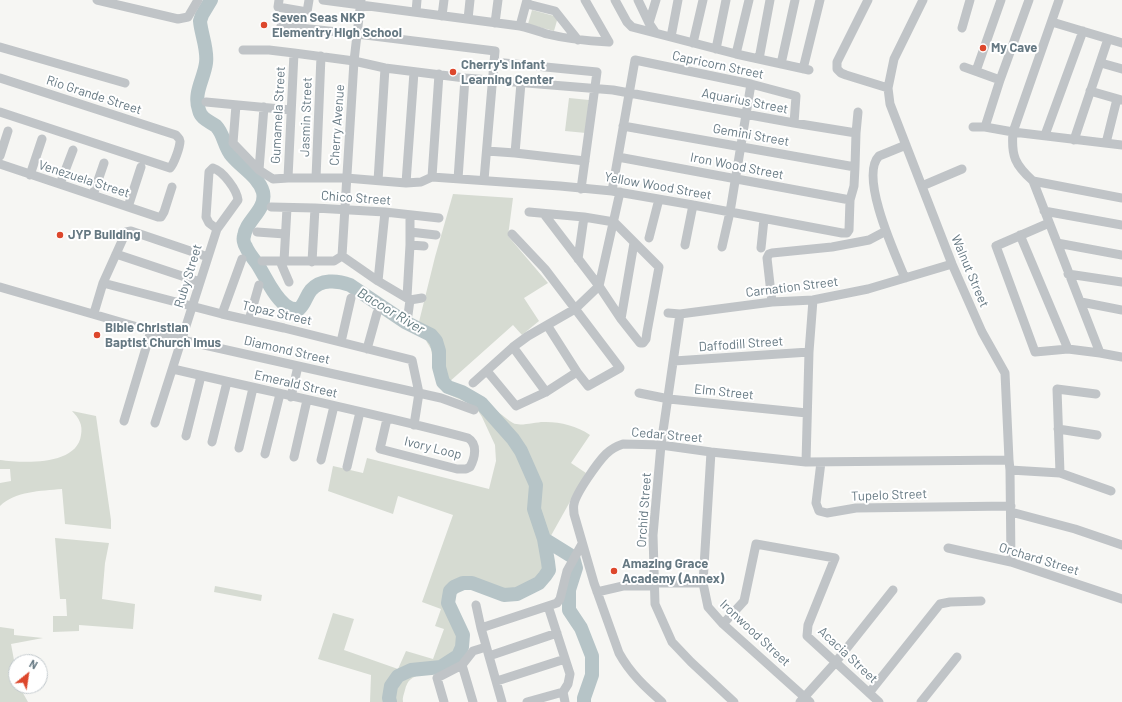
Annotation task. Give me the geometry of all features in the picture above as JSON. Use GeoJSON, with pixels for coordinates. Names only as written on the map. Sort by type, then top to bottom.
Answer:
{"type":"FeatureCollection","features":[{"type":"Feature","properties":{"kind":"street"},"geometry":{"type":"LineString","coordinates":[[97,0],[178,19],[188,17],[198,0]]}},
{"type":"Feature","properties":{"kind":"street"},"geometry":{"type":"LineString","coordinates":[[279,0],[278,7],[308,12],[309,0]]}},
{"type":"Feature","properties":{"kind":"street"},"geometry":{"type":"LineString","coordinates":[[323,0],[391,4],[416,12],[520,26],[531,28],[547,34],[578,40],[609,42],[585,0]]}},
{"type":"Feature","properties":{"kind":"street"},"geometry":{"type":"LineString","coordinates":[[416,12],[417,0]]}},
{"type":"Feature","properties":{"kind":"street"},"geometry":{"type":"LineString","coordinates":[[442,16],[444,0]]}},
{"type":"Feature","properties":{"kind":"street"},"geometry":{"type":"LineString","coordinates":[[468,19],[470,0]]}},
{"type":"Feature","properties":{"kind":"street"},"geometry":{"type":"LineString","coordinates":[[495,23],[498,0]]}},
{"type":"Feature","properties":{"kind":"street"},"geometry":{"type":"LineString","coordinates":[[615,0],[627,22],[632,26],[716,49],[806,70],[820,0]]}},
{"type":"Feature","properties":{"kind":"street"},"geometry":{"type":"LineString","coordinates":[[638,0],[655,32]]}},
{"type":"Feature","properties":{"kind":"street"},"geometry":{"type":"LineString","coordinates":[[649,23],[656,0]]}},
{"type":"Feature","properties":{"kind":"street"},"geometry":{"type":"LineString","coordinates":[[670,37],[678,0]]}},
{"type":"Feature","properties":{"kind":"street"},"geometry":{"type":"LineString","coordinates":[[693,43],[703,0]]}},
{"type":"Feature","properties":{"kind":"street"},"geometry":{"type":"LineString","coordinates":[[716,49],[726,0]]}},
{"type":"Feature","properties":{"kind":"street"},"geometry":{"type":"LineString","coordinates":[[736,54],[749,0]]}},
{"type":"Feature","properties":{"kind":"street"},"geometry":{"type":"LineString","coordinates":[[759,59],[770,0]]}},
{"type":"Feature","properties":{"kind":"street"},"geometry":{"type":"LineString","coordinates":[[781,64],[796,0]]}},
{"type":"Feature","properties":{"kind":"street"},"geometry":{"type":"LineString","coordinates":[[868,0],[836,65],[837,69],[841,73],[888,88]]}},
{"type":"Feature","properties":{"kind":"street","name":"Walnut Street"},"geometry":{"type":"LineString","coordinates":[[923,0],[894,59],[888,88],[890,104],[952,264],[982,332],[1005,373],[1010,470],[1011,562]]}},
{"type":"Feature","properties":{"kind":"street"},"geometry":{"type":"LineString","coordinates":[[962,28],[970,0]]}},
{"type":"Feature","properties":{"kind":"street"},"geometry":{"type":"LineString","coordinates":[[976,71],[1001,0]]}},
{"type":"Feature","properties":{"kind":"street"},"geometry":{"type":"LineString","coordinates":[[985,127],[1000,80],[1029,0]]}},
{"type":"Feature","properties":{"kind":"street"},"geometry":{"type":"LineString","coordinates":[[1059,0],[1013,132],[1013,155],[1017,165],[1033,181],[1100,353]]}},
{"type":"Feature","properties":{"kind":"street","name":"Cherry Avenue"},"geometry":{"type":"LineString","coordinates":[[342,256],[354,61],[360,2]]}},
{"type":"Feature","properties":{"kind":"street"},"geometry":{"type":"LineString","coordinates":[[520,26],[527,2],[555,11],[578,40]]}},
{"type":"Feature","properties":{"kind":"street"},"geometry":{"type":"LineString","coordinates":[[1052,22],[1122,43]]}},
{"type":"Feature","properties":{"kind":"street"},"geometry":{"type":"LineString","coordinates":[[281,26],[495,51],[484,180]]}},
{"type":"Feature","properties":{"kind":"street"},"geometry":{"type":"LineString","coordinates":[[1045,135],[1083,31]]}},
{"type":"Feature","properties":{"kind":"street"},"geometry":{"type":"LineString","coordinates":[[1074,140],[1108,39]]}},
{"type":"Feature","properties":{"kind":"street"},"geometry":{"type":"LineString","coordinates":[[0,47],[125,83]]}},
{"type":"Feature","properties":{"kind":"street","name":"Aquarius Street"},"geometry":{"type":"LineString","coordinates":[[243,50],[269,50],[321,56],[385,68],[465,78],[630,92],[794,123],[856,133]]}},
{"type":"Feature","properties":{"kind":"street","name":"Gumamela Street"},"geometry":{"type":"LineString","coordinates":[[288,178],[294,53]]}},
{"type":"Feature","properties":{"kind":"street","name":"Jasmin Street"},"geometry":{"type":"LineString","coordinates":[[316,178],[321,56]]}},
{"type":"Feature","properties":{"kind":"street","name":"Capricorn Street"},"geometry":{"type":"LineString","coordinates":[[630,92],[635,60],[751,84],[796,96],[794,123]]}},
{"type":"Feature","properties":{"kind":"street"},"geometry":{"type":"LineString","coordinates":[[494,62],[597,72],[581,188]]}},
{"type":"Feature","properties":{"kind":"street"},"geometry":{"type":"LineString","coordinates":[[1101,63],[1122,69]]}},
{"type":"Feature","properties":{"kind":"street"},"geometry":{"type":"LineString","coordinates":[[964,67],[1000,80]]}},
{"type":"Feature","properties":{"kind":"street"},"geometry":{"type":"LineString","coordinates":[[378,182],[385,68]]}},
{"type":"Feature","properties":{"kind":"street"},"geometry":{"type":"LineString","coordinates":[[406,183],[414,72]]}},
{"type":"Feature","properties":{"kind":"street"},"geometry":{"type":"LineString","coordinates":[[432,177],[439,74]]}},
{"type":"Feature","properties":{"kind":"street","name":"Rio Grande Street"},"geometry":{"type":"LineString","coordinates":[[0,78],[176,135],[180,142],[174,162],[170,168],[0,112]]}},
{"type":"Feature","properties":{"kind":"street"},"geometry":{"type":"LineString","coordinates":[[458,178],[465,78]]}},
{"type":"Feature","properties":{"kind":"street"},"geometry":{"type":"LineString","coordinates":[[515,154],[521,83]]}},
{"type":"Feature","properties":{"kind":"street"},"geometry":{"type":"LineString","coordinates":[[722,247],[730,212],[751,84]]}},
{"type":"Feature","properties":{"kind":"street"},"geometry":{"type":"LineString","coordinates":[[1090,91],[1119,100],[1106,143]]}},
{"type":"Feature","properties":{"kind":"street"},"geometry":{"type":"LineString","coordinates":[[474,382],[513,347],[528,336],[575,309],[599,286],[614,222],[618,157],[630,92]]}},
{"type":"Feature","properties":{"kind":"street"},"geometry":{"type":"LineString","coordinates":[[206,102],[291,110]]}},
{"type":"Feature","properties":{"kind":"street","name":"Yellow Wood Street"},"geometry":{"type":"LineString","coordinates":[[236,105],[233,143],[259,170],[274,179],[346,178],[378,182],[406,183],[421,182],[432,177],[581,188],[616,192],[693,205],[842,233],[847,233],[849,228],[850,200]]}},
{"type":"Feature","properties":{"kind":"street"},"geometry":{"type":"LineString","coordinates":[[259,170],[264,107]]}},
{"type":"Feature","properties":{"kind":"street"},"geometry":{"type":"LineString","coordinates":[[850,200],[854,186],[858,112]]}},
{"type":"Feature","properties":{"kind":"street","name":"Gemini Street"},"geometry":{"type":"LineString","coordinates":[[624,126],[855,167]]}},
{"type":"Feature","properties":{"kind":"street"},"geometry":{"type":"LineString","coordinates":[[972,127],[985,127],[1013,132],[1122,145]]}},
{"type":"Feature","properties":{"kind":"street"},"geometry":{"type":"LineString","coordinates":[[0,156],[8,131]]}},
{"type":"Feature","properties":{"kind":"street"},"geometry":{"type":"LineString","coordinates":[[30,174],[42,139]]}},
{"type":"Feature","properties":{"kind":"street"},"geometry":{"type":"LineString","coordinates":[[905,278],[886,231],[874,192],[874,164],[876,158],[879,156],[906,145]]}},
{"type":"Feature","properties":{"kind":"street"},"geometry":{"type":"LineString","coordinates":[[60,184],[73,150]]}},
{"type":"Feature","properties":{"kind":"street"},"geometry":{"type":"LineString","coordinates":[[487,151],[585,161]]}},
{"type":"Feature","properties":{"kind":"street","name":"Iron Wood Street"},"geometry":{"type":"LineString","coordinates":[[618,157],[850,200]]}},
{"type":"Feature","properties":{"kind":"street"},"geometry":{"type":"LineString","coordinates":[[93,195],[104,163]]}},
{"type":"Feature","properties":{"kind":"street","name":"Venezuela Street"},"geometry":{"type":"LineString","coordinates":[[0,164],[161,217],[172,187]]}},
{"type":"Feature","properties":{"kind":"street"},"geometry":{"type":"LineString","coordinates":[[128,207],[141,167]]}},
{"type":"Feature","properties":{"kind":"street"},"geometry":{"type":"LineString","coordinates":[[213,168],[220,171],[238,195],[236,205],[217,229],[209,223],[206,217],[209,172],[213,168]]}},
{"type":"Feature","properties":{"kind":"street"},"geometry":{"type":"LineString","coordinates":[[922,186],[962,169]]}},
{"type":"Feature","properties":{"kind":"street"},"geometry":{"type":"LineString","coordinates":[[1033,181],[1122,198]]}},
{"type":"Feature","properties":{"kind":"street"},"geometry":{"type":"LineString","coordinates":[[649,238],[658,199]]}},
{"type":"Feature","properties":{"kind":"street"},"geometry":{"type":"LineString","coordinates":[[685,245],[693,205]]}},
{"type":"Feature","properties":{"kind":"street","name":"Chico Street"},"geometry":{"type":"LineString","coordinates":[[271,207],[385,212],[439,218]]}},
{"type":"Feature","properties":{"kind":"street"},"geometry":{"type":"LineString","coordinates":[[287,208],[282,261],[289,282]]}},
{"type":"Feature","properties":{"kind":"street"},"geometry":{"type":"LineString","coordinates":[[312,262],[315,208]]}},
{"type":"Feature","properties":{"kind":"street"},"geometry":{"type":"LineString","coordinates":[[1044,211],[1122,226]]}},
{"type":"Feature","properties":{"kind":"street"},"geometry":{"type":"LineString","coordinates":[[378,281],[385,212]]}},
{"type":"Feature","properties":{"kind":"street"},"geometry":{"type":"LineString","coordinates":[[529,212],[584,217],[614,222],[659,267],[648,332],[644,343],[640,343],[621,319],[599,286],[544,214]]}},
{"type":"Feature","properties":{"kind":"street"},"geometry":{"type":"LineString","coordinates":[[408,316],[410,215]]}},
{"type":"Feature","properties":{"kind":"street"},"geometry":{"type":"LineString","coordinates":[[578,259],[584,217]]}},
{"type":"Feature","properties":{"kind":"street"},"geometry":{"type":"LineString","coordinates":[[761,248],[764,219]]}},
{"type":"Feature","properties":{"kind":"street"},"geometry":{"type":"LineString","coordinates":[[1049,223],[996,246],[1035,352],[1068,349],[1122,357]]}},
{"type":"Feature","properties":{"kind":"street","name":"Ruby Street"},"geometry":{"type":"LineString","coordinates":[[156,423],[217,229]]}},
{"type":"Feature","properties":{"kind":"street"},"geometry":{"type":"LineString","coordinates":[[94,313],[103,283],[125,234],[128,231],[208,257]]}},
{"type":"Feature","properties":{"kind":"street"},"geometry":{"type":"LineString","coordinates":[[772,302],[768,258],[769,254],[832,247],[869,240],[886,231]]}},
{"type":"Feature","properties":{"kind":"street"},"geometry":{"type":"LineString","coordinates":[[257,232],[285,234]]}},
{"type":"Feature","properties":{"kind":"street"},"geometry":{"type":"LineString","coordinates":[[410,232],[436,235]]}},
{"type":"Feature","properties":{"kind":"street"},"geometry":{"type":"LineString","coordinates":[[512,234],[545,269],[620,368],[588,386],[577,372],[547,325]]}},
{"type":"Feature","properties":{"kind":"street"},"geometry":{"type":"LineString","coordinates":[[1020,235],[1068,349]]}},
{"type":"Feature","properties":{"kind":"street"},"geometry":{"type":"LineString","coordinates":[[621,319],[634,242]]}},
{"type":"Feature","properties":{"kind":"street"},"geometry":{"type":"LineString","coordinates":[[1057,243],[1122,255]]}},
{"type":"Feature","properties":{"kind":"street"},"geometry":{"type":"LineString","coordinates":[[410,245],[424,246]]}},
{"type":"Feature","properties":{"kind":"street"},"geometry":{"type":"LineString","coordinates":[[116,254],[200,282]]}},
{"type":"Feature","properties":{"kind":"street"},"geometry":{"type":"LineString","coordinates":[[262,262],[334,261],[342,256],[378,281],[408,299],[422,298]]}},
{"type":"Feature","properties":{"kind":"street"},"geometry":{"type":"LineString","coordinates":[[222,314],[242,259]]}},
{"type":"Feature","properties":{"kind":"street","name":"Carnation Street"},"geometry":{"type":"LineString","coordinates":[[668,313],[680,314],[772,302],[813,300],[868,289],[952,264]]}},
{"type":"Feature","properties":{"kind":"street"},"geometry":{"type":"LineString","coordinates":[[1068,274],[1122,282]]}},
{"type":"Feature","properties":{"kind":"street","name":"Topaz Street"},"geometry":{"type":"LineString","coordinates":[[103,283],[192,307],[412,360],[419,394]]}},
{"type":"Feature","properties":{"kind":"street"},"geometry":{"type":"LineString","coordinates":[[249,320],[259,285]]}},
{"type":"Feature","properties":{"kind":"street","name":"Diamond Street"},"geometry":{"type":"LineString","coordinates":[[0,287],[94,313],[182,340],[441,398],[474,410]]}},
{"type":"Feature","properties":{"kind":"street"},"geometry":{"type":"LineString","coordinates":[[341,342],[351,298]]}},
{"type":"Feature","properties":{"kind":"street"},"geometry":{"type":"LineString","coordinates":[[806,462],[809,352],[813,300]]}},
{"type":"Feature","properties":{"kind":"street"},"geometry":{"type":"LineString","coordinates":[[1081,302],[1122,310]]}},
{"type":"Feature","properties":{"kind":"street"},"geometry":{"type":"LineString","coordinates":[[367,349],[377,313]]}},
{"type":"Feature","properties":{"kind":"street","name":"Orchid Street"},"geometry":{"type":"LineString","coordinates":[[680,314],[669,399],[661,445],[654,535],[655,604],[672,642],[734,702]]}},
{"type":"Feature","properties":{"kind":"street"},"geometry":{"type":"LineString","coordinates":[[124,421],[151,331]]}},
{"type":"Feature","properties":{"kind":"street"},"geometry":{"type":"LineString","coordinates":[[513,347],[546,392]]}},
{"type":"Feature","properties":{"kind":"street","name":"Daffodill Street"},"geometry":{"type":"LineString","coordinates":[[674,361],[809,352]]}},
{"type":"Feature","properties":{"kind":"street"},"geometry":{"type":"LineString","coordinates":[[291,396],[298,366]]}},
{"type":"Feature","properties":{"kind":"street","name":"Emerald Street"},"geometry":{"type":"LineString","coordinates":[[173,369],[414,425]]}},
{"type":"Feature","properties":{"kind":"street"},"geometry":{"type":"LineString","coordinates":[[487,371],[515,406],[546,392],[577,372]]}},
{"type":"Feature","properties":{"kind":"street"},"geometry":{"type":"LineString","coordinates":[[186,436],[201,376]]}},
{"type":"Feature","properties":{"kind":"street"},"geometry":{"type":"LineString","coordinates":[[212,442],[227,382]]}},
{"type":"Feature","properties":{"kind":"street"},"geometry":{"type":"LineString","coordinates":[[239,448],[253,388]]}},
{"type":"Feature","properties":{"kind":"street"},"geometry":{"type":"LineString","coordinates":[[1060,473],[1057,389],[1096,394]]}},
{"type":"Feature","properties":{"kind":"street"},"geometry":{"type":"LineString","coordinates":[[265,454],[280,394]]}},
{"type":"Feature","properties":{"kind":"street"},"geometry":{"type":"LineString","coordinates":[[414,425],[419,394]]}},
{"type":"Feature","properties":{"kind":"street","name":"Elm Street"},"geometry":{"type":"LineString","coordinates":[[639,394],[669,399],[807,413]]}},
{"type":"Feature","properties":{"kind":"street"},"geometry":{"type":"LineString","coordinates":[[294,457],[307,400]]}},
{"type":"Feature","properties":{"kind":"street"},"geometry":{"type":"LineString","coordinates":[[321,460],[334,406]]}},
{"type":"Feature","properties":{"kind":"street"},"geometry":{"type":"LineString","coordinates":[[348,467],[360,412]]}},
{"type":"Feature","properties":{"kind":"street","name":"Ivory Loop"},"geometry":{"type":"LineString","coordinates":[[387,419],[380,449],[457,469],[466,469],[470,467],[475,447],[471,440],[414,425]]}},
{"type":"Feature","properties":{"kind":"street"},"geometry":{"type":"LineString","coordinates":[[1058,429],[1097,436]]}},
{"type":"Feature","properties":{"kind":"street","name":"Cedar Street"},"geometry":{"type":"LineString","coordinates":[[662,702],[637,679],[624,663],[619,654],[580,548],[574,514],[574,505],[587,480],[606,453],[623,444],[661,445],[806,462],[1009,460]]}},
{"type":"Feature","properties":{"kind":"street","name":"Ironwood Street"},"geometry":{"type":"LineString","coordinates":[[711,452],[703,583],[708,607],[723,624],[805,700]]}},
{"type":"Feature","properties":{"kind":"street","name":"Tupelo Street"},"geometry":{"type":"LineString","coordinates":[[821,462],[816,503],[819,510],[827,513],[856,508],[1011,509],[1122,545]]}},
{"type":"Feature","properties":{"kind":"street"},"geometry":{"type":"LineString","coordinates":[[1010,470],[1060,473],[1111,491]]}},
{"type":"Feature","properties":{"kind":"street","name":"Acacia Street"},"geometry":{"type":"LineString","coordinates":[[723,624],[744,601],[756,544],[835,558],[808,625],[807,636],[879,702]]}},
{"type":"Feature","properties":{"kind":"street"},"geometry":{"type":"LineString","coordinates":[[481,628],[557,603],[560,599],[566,575],[571,563],[580,548]]}},
{"type":"Feature","properties":{"kind":"street","name":"Orchard Street"},"geometry":{"type":"LineString","coordinates":[[948,548],[1011,562],[1122,600]]}},
{"type":"Feature","properties":{"kind":"street"},"geometry":{"type":"LineString","coordinates":[[597,592],[623,586],[703,583]]}},
{"type":"Feature","properties":{"kind":"street"},"geometry":{"type":"LineString","coordinates":[[805,700],[893,590]]}},
{"type":"Feature","properties":{"kind":"street"},"geometry":{"type":"LineString","coordinates":[[869,693],[940,604],[950,602],[981,601]]}},
{"type":"Feature","properties":{"kind":"street"},"geometry":{"type":"LineString","coordinates":[[476,605],[502,702]]}},
{"type":"Feature","properties":{"kind":"street"},"geometry":{"type":"LineString","coordinates":[[531,701],[562,692],[566,688],[570,679],[566,659],[548,606]]}},
{"type":"Feature","properties":{"kind":"street"},"geometry":{"type":"LineString","coordinates":[[444,702],[437,678],[462,665],[471,652],[488,652],[557,633]]}},
{"type":"Feature","properties":{"kind":"street"},"geometry":{"type":"LineString","coordinates":[[921,702],[957,658]]}},
{"type":"Feature","properties":{"kind":"street"},"geometry":{"type":"LineString","coordinates":[[497,681],[566,659]]}},
{"type":"Feature","properties":{"kind":"street"},"geometry":{"type":"LineString","coordinates":[[462,665],[472,702]]}},
{"type":"Feature","properties":{"kind":"street"},"geometry":{"type":"LineString","coordinates":[[562,692],[565,702]]}},
{"type":"Feature","properties":{"kind":"shaded area"},"geometry":{"type":"Polygon","coordinates":[[[532,10],[558,17],[554,31],[528,24],[532,10]]]}},
{"type":"Feature","properties":{"kind":"shaded area"},"geometry":{"type":"Polygon","coordinates":[[[569,98],[589,100],[586,133],[565,131],[569,98]]]}},
{"type":"Feature","properties":{"kind":"shaded area"},"geometry":{"type":"Polygon","coordinates":[[[453,194],[513,198],[508,236],[548,283],[524,298],[539,321],[522,335],[513,325],[448,383],[486,402],[513,423],[557,423],[569,425],[590,435],[571,463],[586,473],[548,541],[550,562],[546,581],[540,586],[516,597],[504,599],[495,597],[473,587],[463,587],[457,589],[454,597],[454,606],[466,641],[465,650],[461,658],[446,669],[419,675],[410,680],[405,690],[403,702],[370,702],[371,675],[318,659],[333,613],[354,619],[344,650],[398,669],[406,651],[433,659],[444,629],[435,626],[441,609],[422,602],[453,515],[398,496],[393,514],[328,491],[333,466],[363,473],[367,458],[489,489],[496,461],[495,445],[482,417],[475,406],[443,392],[436,378],[431,349],[425,339],[416,334],[435,257],[453,194]]]}},
{"type":"Feature","properties":{"kind":"shaded area"},"geometry":{"type":"Polygon","coordinates":[[[72,411],[96,416],[111,529],[65,524],[62,489],[37,491],[13,497],[0,506],[0,483],[11,481],[10,469],[0,469],[0,460],[35,462],[60,457],[70,452],[77,445],[81,435],[80,422],[72,411]]]}},
{"type":"Feature","properties":{"kind":"shaded area"},"geometry":{"type":"Polygon","coordinates":[[[55,538],[109,543],[105,563],[102,599],[135,604],[133,629],[79,625],[79,631],[53,632],[53,616],[67,616],[66,599],[60,599],[55,538]]]}},
{"type":"Feature","properties":{"kind":"shaded area"},"geometry":{"type":"Polygon","coordinates":[[[215,586],[262,595],[261,601],[214,592],[215,586]]]}},
{"type":"Feature","properties":{"kind":"shaded area"},"geometry":{"type":"Polygon","coordinates":[[[0,627],[14,629],[14,635],[43,638],[11,644],[13,654],[8,654],[8,694],[24,694],[28,702],[0,702],[0,627]]]}},
{"type":"Feature","properties":{"kind":"waterway","name":"Bacoor River"},"geometry":{"type":"LineString","coordinates":[[211,0],[200,21],[205,47],[206,63],[198,92],[197,104],[202,116],[219,129],[229,152],[261,186],[263,192],[262,204],[248,225],[244,240],[249,252],[273,291],[287,306],[299,309],[315,286],[324,282],[335,281],[345,283],[405,322],[431,335],[436,341],[439,351],[439,367],[443,382],[448,387],[462,392],[481,403],[513,439],[521,451],[536,485],[534,509],[544,539],[549,570],[545,576],[539,583],[517,594],[504,595],[472,583],[463,583],[454,587],[450,591],[448,603],[463,635],[462,647],[458,656],[441,667],[411,670],[398,676],[391,686],[389,698],[390,702]]}},
{"type":"Feature","properties":{"kind":"waterway"},"geometry":{"type":"LineString","coordinates":[[544,539],[573,557],[576,568],[569,590],[569,610],[581,628],[592,656],[592,675],[584,702]]}},
{"type":"Feature","properties":{"kind":"place","name":"Seven Seas NKP Elementry High School"},"geometry":{"type":"Point","coordinates":[264,25]}},
{"type":"Feature","properties":{"kind":"place","name":"My Cave"},"geometry":{"type":"Point","coordinates":[983,48]}},
{"type":"Feature","properties":{"kind":"place","name":"Cherry's Infant Learning Center"},"geometry":{"type":"Point","coordinates":[453,72]}},
{"type":"Feature","properties":{"kind":"place","name":"JYP Building"},"geometry":{"type":"Point","coordinates":[60,235]}},
{"type":"Feature","properties":{"kind":"place","name":"Bible Christian Baptist Church Imus"},"geometry":{"type":"Point","coordinates":[97,335]}},
{"type":"Feature","properties":{"kind":"place","name":"Amazing Grace Academy (Annex)"},"geometry":{"type":"Point","coordinates":[614,571]}}]}
